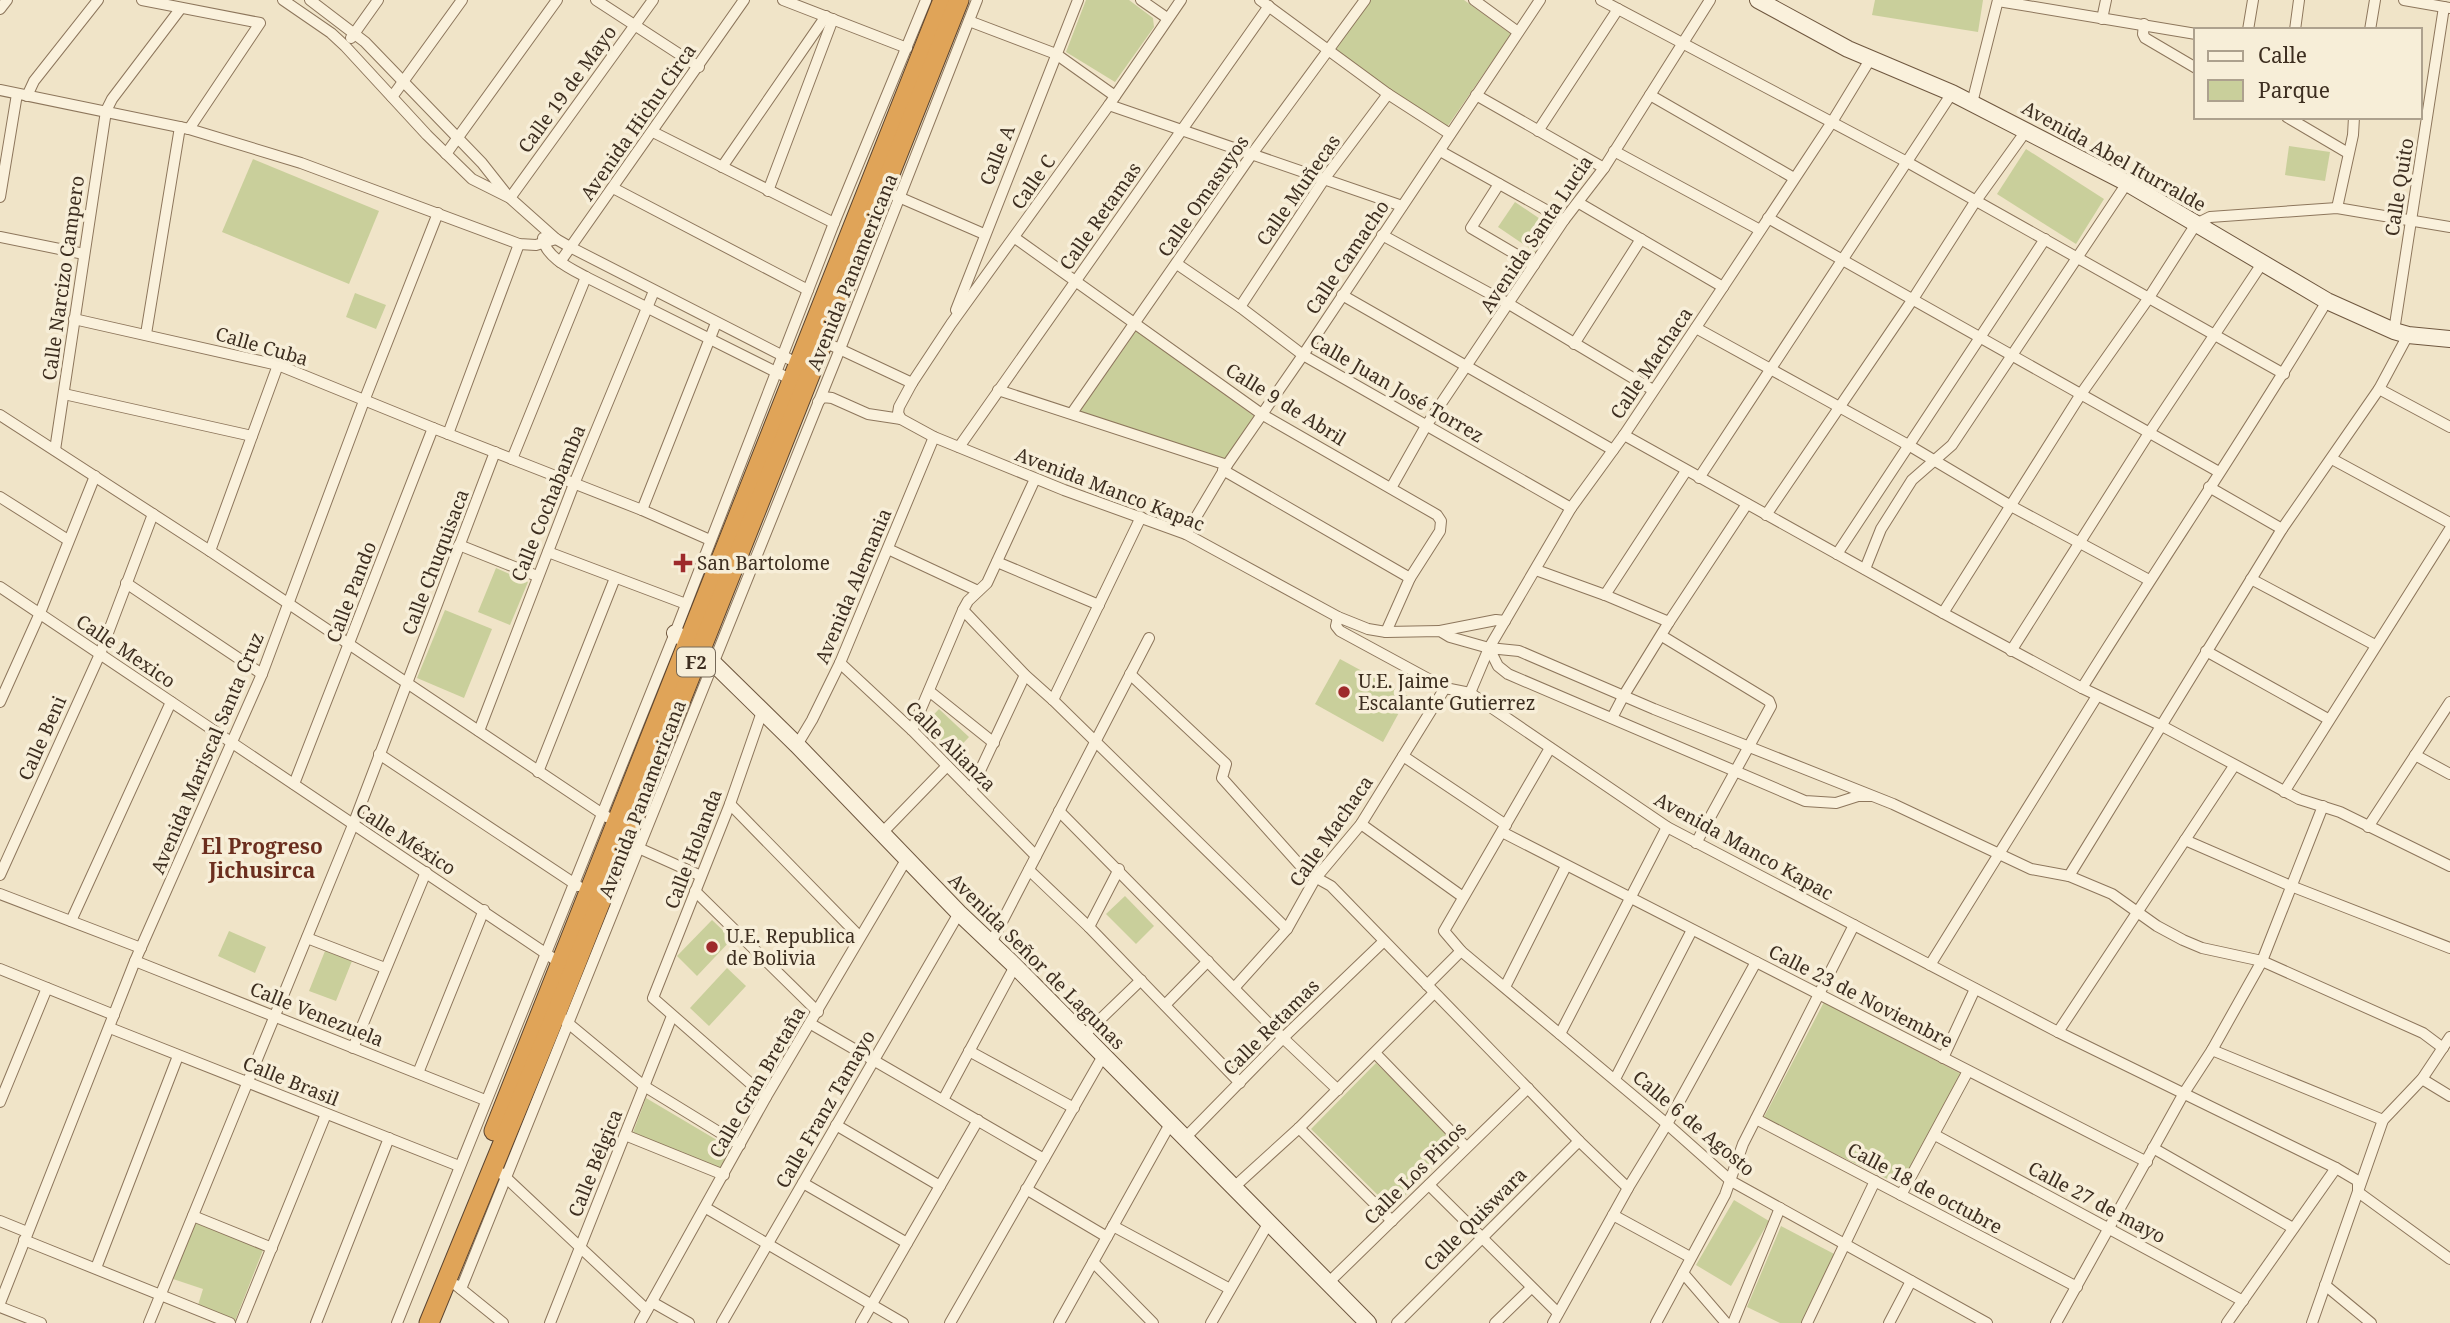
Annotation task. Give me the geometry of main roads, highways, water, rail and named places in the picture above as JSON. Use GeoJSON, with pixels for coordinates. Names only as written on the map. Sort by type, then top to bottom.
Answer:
{"type":"FeatureCollection","features":[{"type":"Feature","properties":{"kind":"highway","name":"Avenida Panamericana"},"geometry":{"type":"LineString","coordinates":[[429,1323],[454,1284],[631,845],[694,647],[795,372],[943,0]]}},
{"type":"Feature","properties":{"kind":"highway","name":"Avenida Panamericana"},"geometry":{"type":"LineString","coordinates":[[795,372],[832,346],[892,194],[959,0]]}},
{"type":"Feature","properties":{"kind":"highway","name":"Avenida Panamericana"},"geometry":{"type":"LineString","coordinates":[[418,1323],[553,958],[609,819],[694,647]]}},
{"type":"Feature","properties":{"kind":"place","name":"San Bartolome"},"geometry":{"type":"Point","coordinates":[683,563]}},
{"type":"Feature","properties":{"kind":"place","name":"U.E. Jaime Escalante Gutierrez"},"geometry":{"type":"Point","coordinates":[1344,692]}},
{"type":"Feature","properties":{"kind":"place","name":"U.E. Republica de Bolivia"},"geometry":{"type":"Point","coordinates":[712,947]}},
{"type":"Feature","properties":{"kind":"district","name":"El Progreso Jichusirca"},"geometry":{"type":"Point","coordinates":[262,858]}}]}
